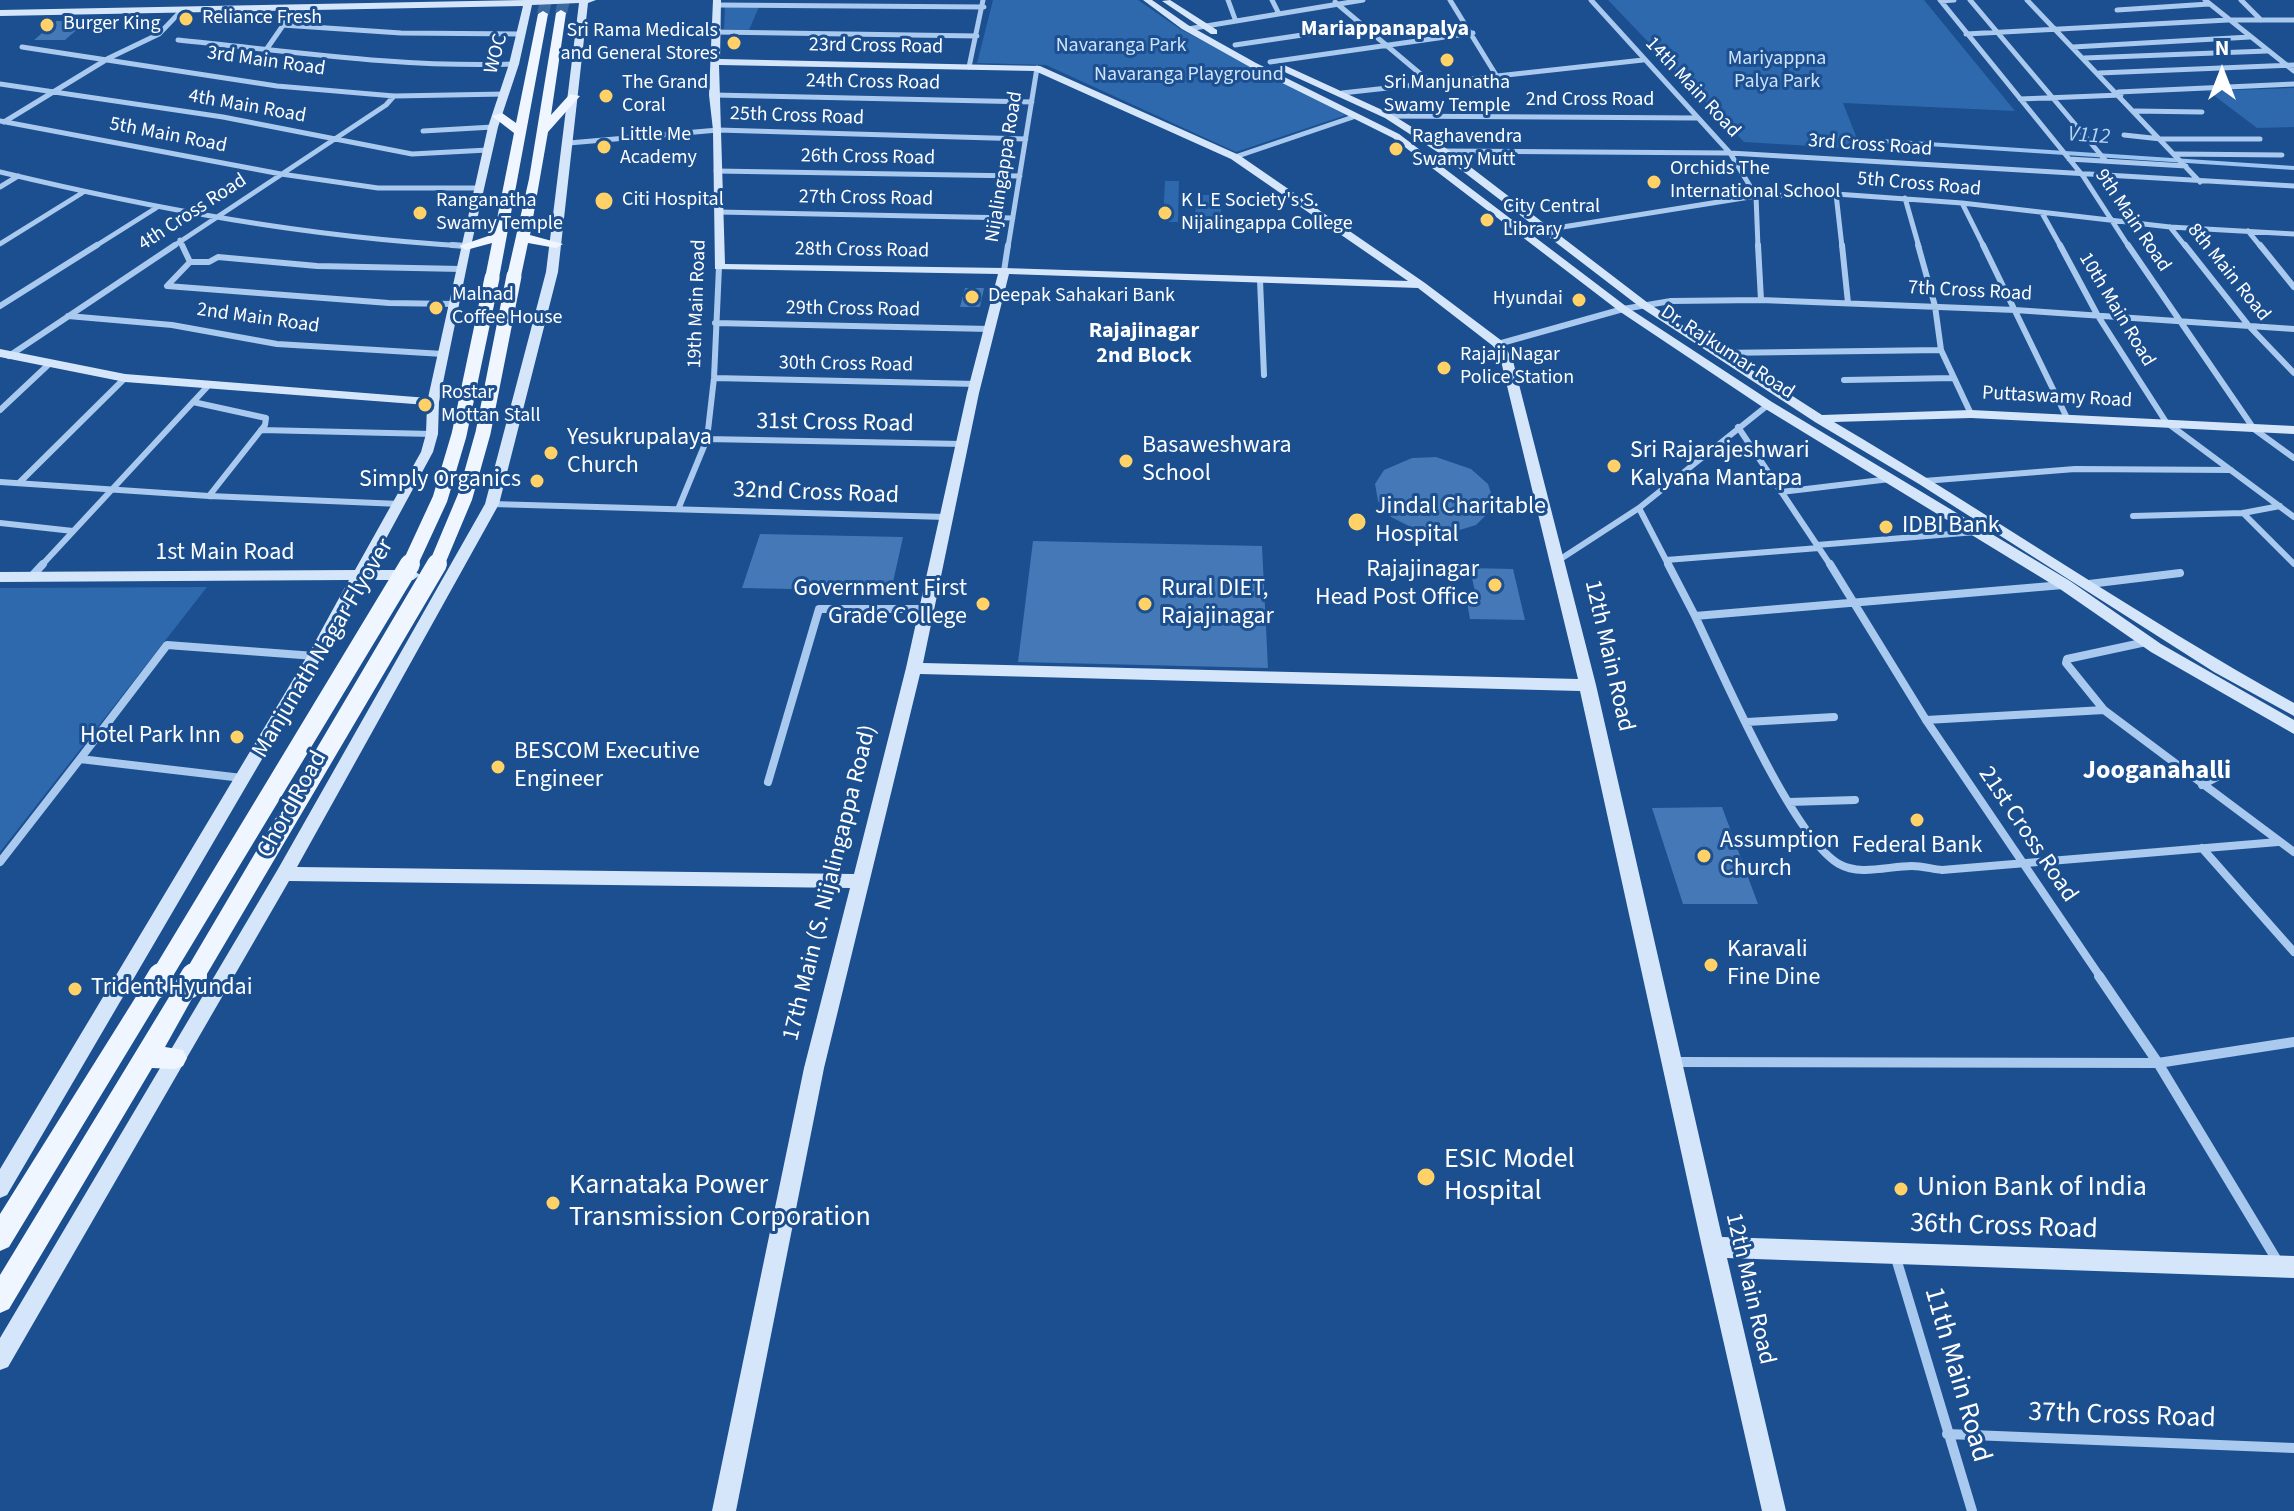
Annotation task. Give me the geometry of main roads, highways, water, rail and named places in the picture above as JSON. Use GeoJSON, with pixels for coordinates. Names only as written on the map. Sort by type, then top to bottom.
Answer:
{"type":"FeatureCollection","features":[{"type":"Feature","properties":{"kind":"main road"},"geometry":{"type":"LineString","coordinates":[[0,1300],[435,568],[465,497],[480,446],[543,131],[561,13]]}},
{"type":"Feature","properties":{"kind":"main road"},"geometry":{"type":"LineString","coordinates":[[466,246],[501,236],[543,14]]}},
{"type":"Feature","properties":{"kind":"main road"},"geometry":{"type":"LineString","coordinates":[[543,131],[574,96]]}},
{"type":"Feature","properties":{"kind":"main road"},"geometry":{"type":"LineString","coordinates":[[496,122],[522,133]]}},
{"type":"Feature","properties":{"kind":"main road","name":"Manjunath Nagar Flyover"},"geometry":{"type":"LineString","coordinates":[[0,1238],[408,568],[440,499],[459,435],[501,236]]}},
{"type":"Feature","properties":{"kind":"main road"},"geometry":{"type":"LineString","coordinates":[[522,238],[556,244]]}},
{"type":"Feature","properties":{"kind":"main road"},"geometry":{"type":"LineString","coordinates":[[145,1057],[175,1058]]}},
{"type":"Feature","properties":{"kind":"waterway","name":"V112"},"geometry":{"type":"LineString","coordinates":[[1882,141],[2294,168]]}},
{"type":"Feature","properties":{"kind":"tunnel"},"geometry":{"type":"LineString","coordinates":[[543,14],[546,0]]}},
{"type":"Feature","properties":{"kind":"tunnel"},"geometry":{"type":"LineString","coordinates":[[561,13],[564,0]]}},
{"type":"Feature","properties":{"kind":"place","name":"Reliance Fresh"},"geometry":{"type":"Point","coordinates":[186,19]}},
{"type":"Feature","properties":{"kind":"place","name":"Burger King"},"geometry":{"type":"Point","coordinates":[47,25]}},
{"type":"Feature","properties":{"kind":"place","name":"Sri Rama Medicals and General Stores"},"geometry":{"type":"Point","coordinates":[734,43]}},
{"type":"Feature","properties":{"kind":"place","name":"Sri Manjunatha Swamy Temple"},"geometry":{"type":"Point","coordinates":[1447,60]}},
{"type":"Feature","properties":{"kind":"place","name":"The Grand Coral"},"geometry":{"type":"Point","coordinates":[606,96]}},
{"type":"Feature","properties":{"kind":"place","name":"Little Me Academy"},"geometry":{"type":"Point","coordinates":[604,147]}},
{"type":"Feature","properties":{"kind":"place","name":"Raghavendra Swamy Mutt"},"geometry":{"type":"Point","coordinates":[1396,149]}},
{"type":"Feature","properties":{"kind":"place","name":"Orchids The International School"},"geometry":{"type":"Point","coordinates":[1654,182]}},
{"type":"Feature","properties":{"kind":"place","name":"Citi Hospital"},"geometry":{"type":"Point","coordinates":[604,201]}},
{"type":"Feature","properties":{"kind":"place","name":"Ranganatha Swamy Temple"},"geometry":{"type":"Point","coordinates":[420,213]}},
{"type":"Feature","properties":{"kind":"place","name":"K L E Society's S. Nijalingappa College"},"geometry":{"type":"Point","coordinates":[1165,213]}},
{"type":"Feature","properties":{"kind":"place","name":"City Central Library"},"geometry":{"type":"Point","coordinates":[1487,220]}},
{"type":"Feature","properties":{"kind":"place","name":"Deepak Sahakari Bank"},"geometry":{"type":"Point","coordinates":[972,297]}},
{"type":"Feature","properties":{"kind":"place","name":"Hyundai"},"geometry":{"type":"Point","coordinates":[1579,300]}},
{"type":"Feature","properties":{"kind":"place","name":"Malnad Coffee House"},"geometry":{"type":"Point","coordinates":[436,308]}},
{"type":"Feature","properties":{"kind":"place","name":"Rajaji Nagar Police Station"},"geometry":{"type":"Point","coordinates":[1444,368]}},
{"type":"Feature","properties":{"kind":"place","name":"Rostar Mottan Stall"},"geometry":{"type":"Point","coordinates":[425,405]}},
{"type":"Feature","properties":{"kind":"place","name":"Yesukrupalaya Church"},"geometry":{"type":"Point","coordinates":[551,453]}},
{"type":"Feature","properties":{"kind":"place","name":"Basaweshwara School"},"geometry":{"type":"Point","coordinates":[1126,461]}},
{"type":"Feature","properties":{"kind":"place","name":"Sri Rajarajeshwari Kalyana Mantapa"},"geometry":{"type":"Point","coordinates":[1614,466]}},
{"type":"Feature","properties":{"kind":"place","name":"Simply Organics"},"geometry":{"type":"Point","coordinates":[537,481]}},
{"type":"Feature","properties":{"kind":"place","name":"Jindal Charitable Hospital"},"geometry":{"type":"Point","coordinates":[1357,522]}},
{"type":"Feature","properties":{"kind":"place","name":"IDBI Bank"},"geometry":{"type":"Point","coordinates":[1886,527]}},
{"type":"Feature","properties":{"kind":"place","name":"Rajajinagar Head Post Office"},"geometry":{"type":"Point","coordinates":[1495,585]}},
{"type":"Feature","properties":{"kind":"place","name":"Government First Grade College"},"geometry":{"type":"Point","coordinates":[983,604]}},
{"type":"Feature","properties":{"kind":"place","name":"Rural DIET, Rajajinagar"},"geometry":{"type":"Point","coordinates":[1145,604]}},
{"type":"Feature","properties":{"kind":"place","name":"Hotel Park Inn"},"geometry":{"type":"Point","coordinates":[237,737]}},
{"type":"Feature","properties":{"kind":"place","name":"BESCOM Executive Engineer"},"geometry":{"type":"Point","coordinates":[498,767]}},
{"type":"Feature","properties":{"kind":"place","name":"Federal Bank"},"geometry":{"type":"Point","coordinates":[1917,820]}},
{"type":"Feature","properties":{"kind":"place","name":"Assumption Church"},"geometry":{"type":"Point","coordinates":[1704,856]}},
{"type":"Feature","properties":{"kind":"place","name":"Karavali Fine Dine"},"geometry":{"type":"Point","coordinates":[1711,965]}},
{"type":"Feature","properties":{"kind":"place","name":"Trident Hyundai"},"geometry":{"type":"Point","coordinates":[75,989]}},
{"type":"Feature","properties":{"kind":"place","name":"ESIC Model Hospital"},"geometry":{"type":"Point","coordinates":[1426,1177]}},
{"type":"Feature","properties":{"kind":"place","name":"Union Bank of India"},"geometry":{"type":"Point","coordinates":[1901,1189]}},
{"type":"Feature","properties":{"kind":"place","name":"Karnataka Power Transmission Corporation"},"geometry":{"type":"Point","coordinates":[553,1203]}},
{"type":"Feature","properties":{"kind":"district","name":"Mariappanapalya"},"geometry":{"type":"Point","coordinates":[1385,30]}},
{"type":"Feature","properties":{"kind":"district","name":"Rajajinagar 2nd Block"},"geometry":{"type":"Point","coordinates":[1144,344]}},
{"type":"Feature","properties":{"kind":"district","name":"Jooganahalli"},"geometry":{"type":"Point","coordinates":[2157,772]}},
{"type":"Feature","properties":{"kind":"park label","name":"Navaranga Park"},"geometry":{"type":"Point","coordinates":[1121,47]}},
{"type":"Feature","properties":{"kind":"park label","name":"Mariyappna Palya Park"},"geometry":{"type":"Point","coordinates":[1777,72]}},
{"type":"Feature","properties":{"kind":"park label","name":"Navaranga Playground"},"geometry":{"type":"Point","coordinates":[1189,76]}}]}
